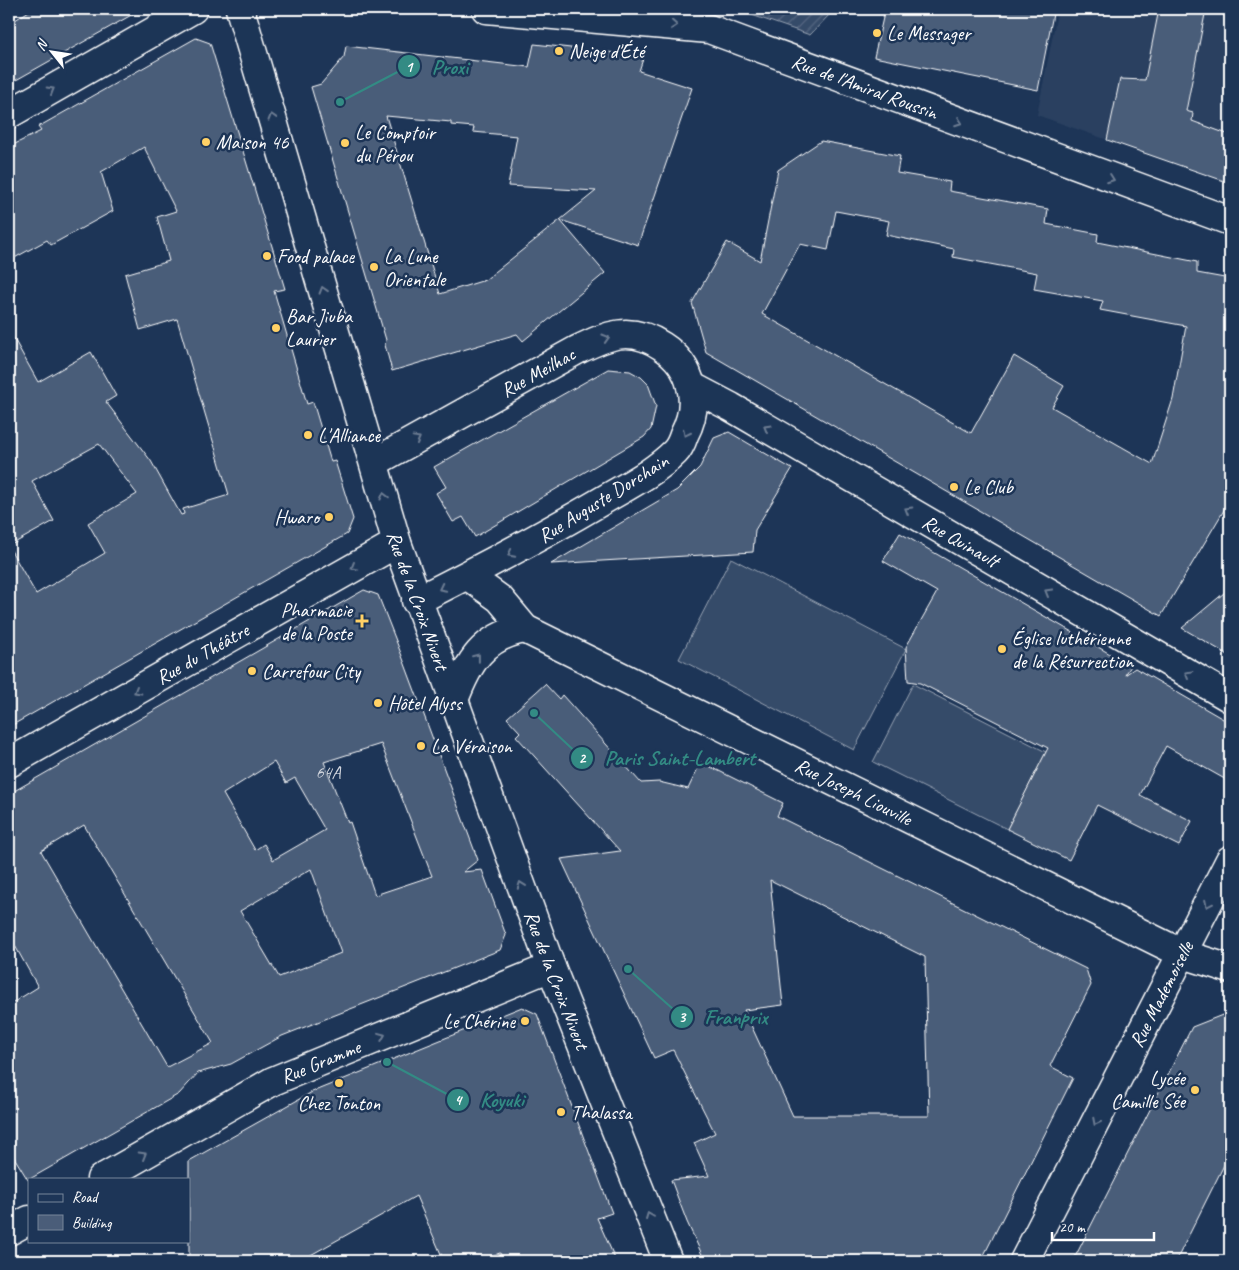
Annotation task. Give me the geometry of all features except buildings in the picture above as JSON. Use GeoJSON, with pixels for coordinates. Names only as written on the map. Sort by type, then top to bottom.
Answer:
{"type":"FeatureCollection","features":[{"type":"Feature","properties":{"kind":"street"},"geometry":{"type":"LineString","coordinates":[[9,114],[193,9]]}},
{"type":"Feature","properties":{"kind":"street","name":"Rue de la Croix Nivert"},"geometry":{"type":"LineString","coordinates":[[240,9],[375,462],[397,543],[416,601],[454,700],[550,967],[668,1261]]}},
{"type":"Feature","properties":{"kind":"street","name":"Rue de l'Amiral Roussin"},"geometry":{"type":"LineString","coordinates":[[486,9],[709,29],[1218,219],[1230,221]]}},
{"type":"Feature","properties":{"kind":"street","name":"Rue Meilhac"},"geometry":{"type":"LineString","coordinates":[[375,462],[577,350],[609,335],[636,335],[652,339],[670,351],[685,370],[691,386]]}},
{"type":"Feature","properties":{"kind":"street","name":"Rue Auguste Dorchain"},"geometry":{"type":"LineString","coordinates":[[468,576],[540,538],[649,473],[676,451],[692,420],[694,402],[691,386]]}},
{"type":"Feature","properties":{"kind":"street","name":"Rue Quinault"},"geometry":{"type":"LineString","coordinates":[[691,386],[731,407],[1230,698]]}},
{"type":"Feature","properties":{"kind":"street","name":"Rue du Théâtre"},"geometry":{"type":"LineString","coordinates":[[9,763],[397,543]]}},
{"type":"Feature","properties":{"kind":"street"},"geometry":{"type":"LineString","coordinates":[[416,601],[468,576]]}},
{"type":"Feature","properties":{"kind":"street","name":"Rue Joseph Liouville"},"geometry":{"type":"LineString","coordinates":[[468,576],[500,600],[525,629],[1183,954],[1230,969]]}},
{"type":"Feature","properties":{"kind":"street"},"geometry":{"type":"LineString","coordinates":[[454,700],[476,655],[496,638],[510,632],[525,629]]}},
{"type":"Feature","properties":{"kind":"street","name":"Rue Mademoiselle"},"geometry":{"type":"LineString","coordinates":[[1024,1261],[1230,860]]}},
{"type":"Feature","properties":{"kind":"street","name":"Rue Gramme"},"geometry":{"type":"LineString","coordinates":[[102,1178],[273,1081],[550,967]]}},
{"type":"Feature","properties":{"kind":"street"},"geometry":{"type":"LineString","coordinates":[[9,1231],[28,1221]]}},
{"type":"Feature","properties":{"kind":"shaded area"},"geometry":{"type":"Polygon","coordinates":[[[734,9],[832,9],[831,13],[810,35],[734,9]]]}},
{"type":"Feature","properties":{"kind":"shaded area"},"geometry":{"type":"Polygon","coordinates":[[[1058,9],[1230,9],[1230,183],[1037,115],[1058,9]]]}},
{"type":"Feature","properties":{"kind":"shaded area"},"geometry":{"type":"Polygon","coordinates":[[[731,558],[906,649],[854,750],[679,659],[731,558]]]}},
{"type":"Feature","properties":{"kind":"shaded area"},"geometry":{"type":"Polygon","coordinates":[[[913,684],[1046,752],[1007,829],[873,762],[913,684]]]}},
{"type":"Feature","properties":{"kind":"place","name":"Le Messager"},"geometry":{"type":"Point","coordinates":[877,33]}},
{"type":"Feature","properties":{"kind":"place","name":"Neige d'Été"},"geometry":{"type":"Point","coordinates":[559,51]}},
{"type":"Feature","properties":{"kind":"place","name":"Proxi"},"geometry":{"type":"Point","coordinates":[340,102]}},
{"type":"Feature","properties":{"kind":"place","name":"Maison 46"},"geometry":{"type":"Point","coordinates":[206,142]}},
{"type":"Feature","properties":{"kind":"place","name":"Le Comptoir du Pérou"},"geometry":{"type":"Point","coordinates":[345,143]}},
{"type":"Feature","properties":{"kind":"place","name":"Food palace"},"geometry":{"type":"Point","coordinates":[267,256]}},
{"type":"Feature","properties":{"kind":"place","name":"La Lune Orientale"},"geometry":{"type":"Point","coordinates":[374,267]}},
{"type":"Feature","properties":{"kind":"place","name":"Bar Jiuba Laurier"},"geometry":{"type":"Point","coordinates":[276,328]}},
{"type":"Feature","properties":{"kind":"place","name":"L'Alliance"},"geometry":{"type":"Point","coordinates":[308,435]}},
{"type":"Feature","properties":{"kind":"place","name":"Le Club"},"geometry":{"type":"Point","coordinates":[954,487]}},
{"type":"Feature","properties":{"kind":"place","name":"Hwaro"},"geometry":{"type":"Point","coordinates":[329,517]}},
{"type":"Feature","properties":{"kind":"place","name":"Pharmacie de la Poste"},"geometry":{"type":"Point","coordinates":[362,621]}},
{"type":"Feature","properties":{"kind":"place","name":"Église luthérienne de la Résurrection"},"geometry":{"type":"Point","coordinates":[1002,649]}},
{"type":"Feature","properties":{"kind":"place","name":"Carrefour City"},"geometry":{"type":"Point","coordinates":[252,671]}},
{"type":"Feature","properties":{"kind":"place","name":"Hôtel Alyss"},"geometry":{"type":"Point","coordinates":[378,703]}},
{"type":"Feature","properties":{"kind":"place","name":"Paris Saint-Lambert"},"geometry":{"type":"Point","coordinates":[534,713]}},
{"type":"Feature","properties":{"kind":"place","name":"La Véraison"},"geometry":{"type":"Point","coordinates":[421,746]}},
{"type":"Feature","properties":{"kind":"place","name":"Franprix"},"geometry":{"type":"Point","coordinates":[628,969]}},
{"type":"Feature","properties":{"kind":"place","name":"Le Chérine"},"geometry":{"type":"Point","coordinates":[525,1021]}},
{"type":"Feature","properties":{"kind":"place","name":"Koyuki"},"geometry":{"type":"Point","coordinates":[387,1062]}},
{"type":"Feature","properties":{"kind":"place","name":"Chez Tonton"},"geometry":{"type":"Point","coordinates":[339,1083]}},
{"type":"Feature","properties":{"kind":"place","name":"Lycée Camille Sée"},"geometry":{"type":"Point","coordinates":[1195,1090]}},
{"type":"Feature","properties":{"kind":"place","name":"Thalassa"},"geometry":{"type":"Point","coordinates":[561,1112]}}]}
